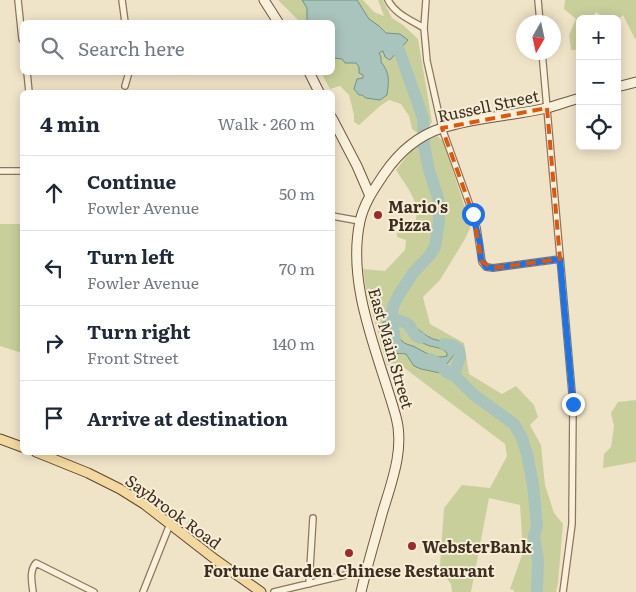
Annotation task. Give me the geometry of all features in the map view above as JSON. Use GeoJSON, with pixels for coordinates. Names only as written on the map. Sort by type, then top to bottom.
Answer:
{"type":"FeatureCollection","features":[{"type":"Feature","properties":{"kind":"main road"},"geometry":{"type":"LineString","coordinates":[[264,0],[277,20]]}},
{"type":"Feature","properties":{"kind":"main road"},"geometry":{"type":"LineString","coordinates":[[310,75],[318,90]]}},
{"type":"Feature","properties":{"kind":"main road"},"geometry":{"type":"LineString","coordinates":[[621,86],[636,82]]}},
{"type":"Feature","properties":{"kind":"main road","name":"Russell Street"},"geometry":{"type":"LineString","coordinates":[[370,196],[396,158],[411,144],[431,133],[442,128],[472,121],[547,108],[576,99]]}},
{"type":"Feature","properties":{"kind":"main road"},"geometry":{"type":"LineString","coordinates":[[335,124],[370,196]]}},
{"type":"Feature","properties":{"kind":"main road","name":"East Main Street"},"geometry":{"type":"LineString","coordinates":[[361,592],[392,478],[400,434],[359,289],[357,263],[360,221],[370,196]]}},
{"type":"Feature","properties":{"kind":"main road"},"geometry":{"type":"LineString","coordinates":[[0,439],[20,446]]}},
{"type":"Feature","properties":{"kind":"main road","name":"Saybrook Road"},"geometry":{"type":"LineString","coordinates":[[43,455],[88,473],[144,504],[261,592]]}},
{"type":"Feature","properties":{"kind":"street"},"geometry":{"type":"LineString","coordinates":[[18,0],[20,20]]}},
{"type":"Feature","properties":{"kind":"street"},"geometry":{"type":"LineString","coordinates":[[122,0],[125,20]]}},
{"type":"Feature","properties":{"kind":"street"},"geometry":{"type":"LineString","coordinates":[[388,0],[391,7],[424,28]]}},
{"type":"Feature","properties":{"kind":"street"},"geometry":{"type":"LineString","coordinates":[[426,0],[424,28],[428,61],[442,128],[473,214],[483,265],[493,268],[560,259]]}},
{"type":"Feature","properties":{"kind":"street"},"geometry":{"type":"LineString","coordinates":[[538,0],[539,15]]}},
{"type":"Feature","properties":{"kind":"street"},"geometry":{"type":"LineString","coordinates":[[543,60],[573,404],[572,524],[563,592]]}},
{"type":"Feature","properties":{"kind":"street"},"geometry":{"type":"LineString","coordinates":[[27,75],[29,90]]}},
{"type":"Feature","properties":{"kind":"street"},"geometry":{"type":"LineString","coordinates":[[125,86],[128,75]]}},
{"type":"Feature","properties":{"kind":"street"},"geometry":{"type":"LineString","coordinates":[[0,171],[20,171]]}},
{"type":"Feature","properties":{"kind":"street"},"geometry":{"type":"LineString","coordinates":[[335,217],[360,221]]}},
{"type":"Feature","properties":{"kind":"street"},"geometry":{"type":"LineString","coordinates":[[309,584],[313,518]]}},
{"type":"Feature","properties":{"kind":"street"},"geometry":{"type":"LineString","coordinates":[[143,592],[170,524]]}},
{"type":"Feature","properties":{"kind":"street"},"geometry":{"type":"LineString","coordinates":[[32,592],[32,570],[36,563],[94,592]]}},
{"type":"Feature","properties":{"kind":"street"},"geometry":{"type":"LineString","coordinates":[[274,592],[366,570]]}},
{"type":"Feature","properties":{"kind":"highlighted area"},"geometry":{"type":"Polygon","coordinates":[[[547,108],[560,259],[493,268],[482,262],[473,214],[442,128],[547,108]]]}},
{"type":"Feature","properties":{"kind":"green space"},"geometry":{"type":"Polygon","coordinates":[[[278,0],[363,0],[374,12],[384,16],[378,0],[383,0],[392,18],[418,39],[432,122],[429,127],[419,134],[412,129],[409,116],[401,104],[389,100],[359,125],[354,122],[349,95],[340,86],[330,89],[323,76],[335,75],[335,20],[298,20],[278,0]]]}},
{"type":"Feature","properties":{"kind":"green space"},"geometry":{"type":"Polygon","coordinates":[[[565,0],[636,0],[636,38],[623,15],[621,17],[621,15],[600,15],[596,12],[593,15],[576,15],[576,19],[564,9],[565,0]]]}},
{"type":"Feature","properties":{"kind":"green space"},"geometry":{"type":"Polygon","coordinates":[[[576,19],[575,50],[571,50],[569,35],[576,19]]]}},
{"type":"Feature","properties":{"kind":"green space"},"geometry":{"type":"Polygon","coordinates":[[[437,136],[443,141],[471,226],[440,280],[423,297],[430,324],[464,343],[469,374],[502,394],[516,386],[534,405],[538,417],[530,425],[541,445],[545,485],[554,513],[563,524],[556,592],[514,592],[514,590],[510,589],[523,552],[520,505],[489,498],[471,592],[452,592],[451,584],[440,566],[444,508],[462,485],[490,488],[507,456],[505,444],[403,367],[387,365],[366,290],[363,269],[385,271],[405,250],[406,240],[397,237],[397,229],[411,230],[417,214],[414,199],[396,170],[414,147],[437,136]]]}},
{"type":"Feature","properties":{"kind":"green space"},"geometry":{"type":"Polygon","coordinates":[[[0,224],[20,224],[20,352],[0,346],[0,224]]]}},
{"type":"Feature","properties":{"kind":"green space"},"geometry":{"type":"Polygon","coordinates":[[[636,400],[636,462],[603,468],[604,454],[611,447],[614,426],[611,413],[618,402],[636,400]]]}},
{"type":"Feature","properties":{"kind":"water"},"geometry":{"type":"Polygon","coordinates":[[[302,0],[357,0],[369,19],[386,33],[400,34],[408,40],[390,60],[385,57],[383,51],[379,53],[388,77],[387,95],[380,100],[359,95],[354,89],[357,79],[363,78],[363,75],[359,73],[359,67],[356,63],[345,63],[342,59],[335,58],[335,20],[307,20],[307,8],[302,0]]]}},
{"type":"Feature","properties":{"kind":"water"},"geometry":{"type":"Polygon","coordinates":[[[390,321],[397,326],[399,336],[403,342],[429,354],[438,357],[447,356],[447,353],[442,349],[418,340],[409,330],[410,326],[413,325],[433,339],[460,347],[440,373],[421,369],[414,366],[406,354],[393,353],[388,348],[383,335],[383,322],[390,321]]]}},
{"type":"Feature","properties":{"kind":"waterway"},"geometry":{"type":"LineString","coordinates":[[385,42],[399,50],[423,118],[424,145],[429,170],[438,198],[439,221],[435,247],[413,273],[393,307],[391,317],[395,339]]}},
{"type":"Feature","properties":{"kind":"waterway"},"geometry":{"type":"LineString","coordinates":[[391,317],[408,324],[416,336],[420,338]]}},
{"type":"Feature","properties":{"kind":"waterway"},"geometry":{"type":"LineString","coordinates":[[444,344],[454,346],[459,350],[460,357],[455,371],[456,377]]}},
{"type":"Feature","properties":{"kind":"waterway"},"geometry":{"type":"LineString","coordinates":[[430,359],[456,377],[474,395],[514,424],[522,438],[533,485],[537,526],[534,537],[538,560],[537,592]]}},
{"type":"Feature","properties":{"kind":"place","name":"Mario's Pizza"},"geometry":{"type":"Point","coordinates":[378,215]}},
{"type":"Feature","properties":{"kind":"place","name":"WebsterBank"},"geometry":{"type":"Point","coordinates":[412,546]}},
{"type":"Feature","properties":{"kind":"place","name":"Fortune Garden Chinese Restaurant"},"geometry":{"type":"Point","coordinates":[349,553]}},
{"type":"Feature","properties":{"kind":"route"},"geometry":{"type":"LineString","coordinates":[[473,214],[480,244],[481,259],[486,267],[493,268],[560,259],[573,404]]}}]}
